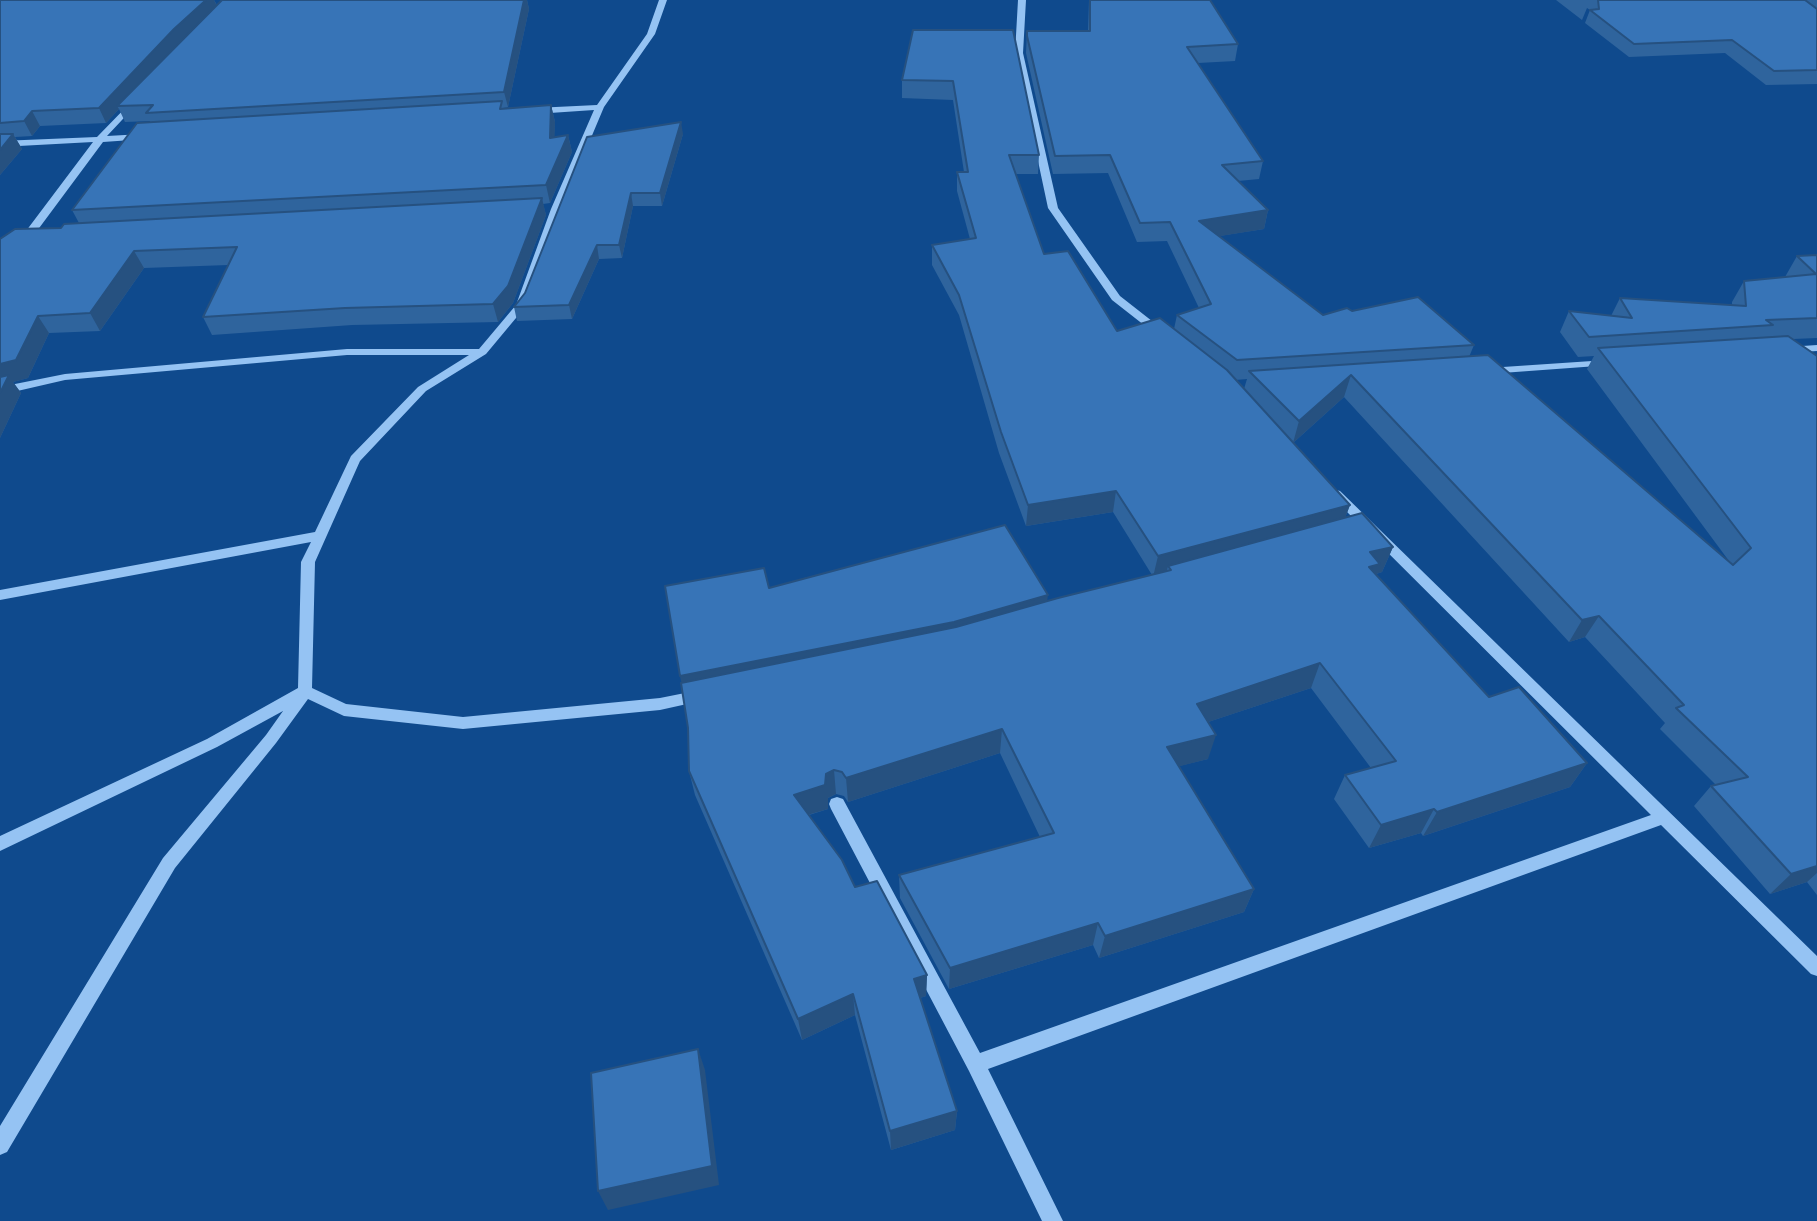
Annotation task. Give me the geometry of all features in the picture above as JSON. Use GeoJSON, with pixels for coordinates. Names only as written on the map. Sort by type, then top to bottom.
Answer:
{"type":"FeatureCollection","features":[{"type":"Feature","properties":{"kind":"street"},"geometry":{"type":"LineString","coordinates":[[0,1145],[169,863],[271,739],[305,691],[308,562],[355,459],[422,389],[482,352],[521,306],[556,209],[600,107],[651,34],[663,0]]}},
{"type":"Feature","properties":{"kind":"street"},"geometry":{"type":"LineString","coordinates":[[1022,0],[1019,53],[1053,208],[1116,298],[1179,348]]}},
{"type":"Feature","properties":{"kind":"street"},"geometry":{"type":"LineString","coordinates":[[0,257],[27,237],[100,139],[143,93]]}},
{"type":"Feature","properties":{"kind":"street"},"geometry":{"type":"LineString","coordinates":[[522,112],[600,107]]}},
{"type":"Feature","properties":{"kind":"street"},"geometry":{"type":"LineString","coordinates":[[0,144],[147,136]]}},
{"type":"Feature","properties":{"kind":"street"},"geometry":{"type":"LineString","coordinates":[[540,210],[556,209]]}},
{"type":"Feature","properties":{"kind":"street"},"geometry":{"type":"LineString","coordinates":[[27,237],[42,236]]}},
{"type":"Feature","properties":{"kind":"street"},"geometry":{"type":"LineString","coordinates":[[1771,351],[1817,348]]}},
{"type":"Feature","properties":{"kind":"street"},"geometry":{"type":"LineString","coordinates":[[0,391],[65,377],[347,352],[482,352]]}},
{"type":"Feature","properties":{"kind":"street"},"geometry":{"type":"LineString","coordinates":[[1480,371],[1618,362]]}},
{"type":"Feature","properties":{"kind":"street"},"geometry":{"type":"LineString","coordinates":[[1325,484],[1364,528],[1817,968]]}},
{"type":"Feature","properties":{"kind":"street"},"geometry":{"type":"LineString","coordinates":[[0,595],[322,535]]}},
{"type":"Feature","properties":{"kind":"street"},"geometry":{"type":"LineString","coordinates":[[305,691],[344,710],[463,723],[660,704],[722,691]]}},
{"type":"Feature","properties":{"kind":"street"},"geometry":{"type":"LineString","coordinates":[[0,844],[212,743],[305,691]]}},
{"type":"Feature","properties":{"kind":"street"},"geometry":{"type":"LineString","coordinates":[[837,804],[976,1064],[1053,1221]]}},
{"type":"Feature","properties":{"kind":"street"},"geometry":{"type":"LineString","coordinates":[[976,1064],[1664,817]]}},
{"type":"Feature","properties":{"kind":"building"},"geometry":{"type":"Polygon","coordinates":[[[0,0],[206,0],[99,108],[32,111],[24,121],[0,123],[0,0]]]}},
{"type":"Feature","properties":{"kind":"building"},"geometry":{"type":"Polygon","coordinates":[[[222,0],[524,0],[504,92],[146,113],[153,105],[117,106],[222,0]]]}},
{"type":"Feature","properties":{"kind":"building"},"geometry":{"type":"Polygon","coordinates":[[[1090,0],[1210,0],[1238,44],[1187,47],[1263,161],[1222,165],[1268,210],[1199,221],[1323,315],[1347,308],[1352,311],[1418,297],[1474,345],[1237,360],[1177,315],[1211,304],[1170,222],[1140,223],[1110,155],[1055,156],[1027,31],[1090,31],[1090,0]]]}},
{"type":"Feature","properties":{"kind":"building"},"geometry":{"type":"Polygon","coordinates":[[[1598,0],[1805,0],[1817,9],[1817,70],[1774,71],[1732,40],[1634,44],[1590,10],[1599,9],[1598,0]]]}},
{"type":"Feature","properties":{"kind":"building"},"geometry":{"type":"Polygon","coordinates":[[[913,30],[1013,30],[1039,155],[1009,155],[1044,254],[1068,251],[1117,331],[1160,318],[1227,370],[1350,505],[1158,556],[1116,491],[1028,505],[1001,432],[959,295],[932,245],[976,238],[957,172],[968,172],[953,81],[902,80],[913,30]]]}},
{"type":"Feature","properties":{"kind":"building"},"geometry":{"type":"Polygon","coordinates":[[[502,101],[500,109],[551,105],[550,138],[568,135],[546,185],[72,210],[137,123],[502,101]]]}},
{"type":"Feature","properties":{"kind":"building"},"geometry":{"type":"Polygon","coordinates":[[[681,122],[660,193],[631,193],[619,245],[597,245],[569,305],[514,307],[525,293],[587,137],[681,122]]]}},
{"type":"Feature","properties":{"kind":"building"},"geometry":{"type":"Polygon","coordinates":[[[0,134],[13,134],[0,150],[0,134]]]}},
{"type":"Feature","properties":{"kind":"building"},"geometry":{"type":"Polygon","coordinates":[[[542,198],[508,286],[493,304],[345,308],[203,317],[237,247],[134,251],[90,313],[38,316],[16,360],[0,364],[0,239],[15,229],[542,198]]]}},
{"type":"Feature","properties":{"kind":"building"},"geometry":{"type":"Polygon","coordinates":[[[1817,255],[1817,318],[1766,320],[1773,325],[1589,337],[1569,311],[1632,318],[1620,298],[1746,306],[1744,281],[1816,274],[1797,256],[1817,255]]]}},
{"type":"Feature","properties":{"kind":"building"},"geometry":{"type":"Polygon","coordinates":[[[1788,336],[1817,356],[1817,866],[1791,874],[1711,786],[1748,777],[1676,708],[1684,705],[1599,616],[1582,620],[1351,375],[1299,421],[1249,371],[1488,355],[1733,565],[1751,548],[1598,348],[1788,336]]]}},
{"type":"Feature","properties":{"kind":"building"},"geometry":{"type":"Polygon","coordinates":[[[9,375],[0,393],[0,377],[9,375]]]}},
{"type":"Feature","properties":{"kind":"building"},"geometry":{"type":"Polygon","coordinates":[[[1362,513],[1393,547],[1370,552],[1380,564],[1369,567],[1489,697],[1519,687],[1587,763],[1437,812],[1434,809],[1381,825],[1345,775],[1396,761],[1320,663],[1197,704],[1216,735],[1167,747],[1254,889],[1105,936],[1098,923],[950,968],[899,875],[1054,833],[1002,729],[846,778],[842,772],[834,770],[826,774],[825,785],[794,795],[842,860],[855,887],[877,881],[927,975],[914,979],[957,1111],[890,1131],[853,994],[798,1019],[689,771],[688,728],[681,683],[956,627],[1171,570],[1168,566],[1362,513]]]}},
{"type":"Feature","properties":{"kind":"building"},"geometry":{"type":"Polygon","coordinates":[[[1005,525],[1048,595],[954,622],[680,676],[665,586],[764,568],[769,588],[1005,525]]]}},
{"type":"Feature","properties":{"kind":"building"},"geometry":{"type":"Polygon","coordinates":[[[698,1049],[712,1166],[598,1191],[591,1073],[698,1049]]]}}]}
